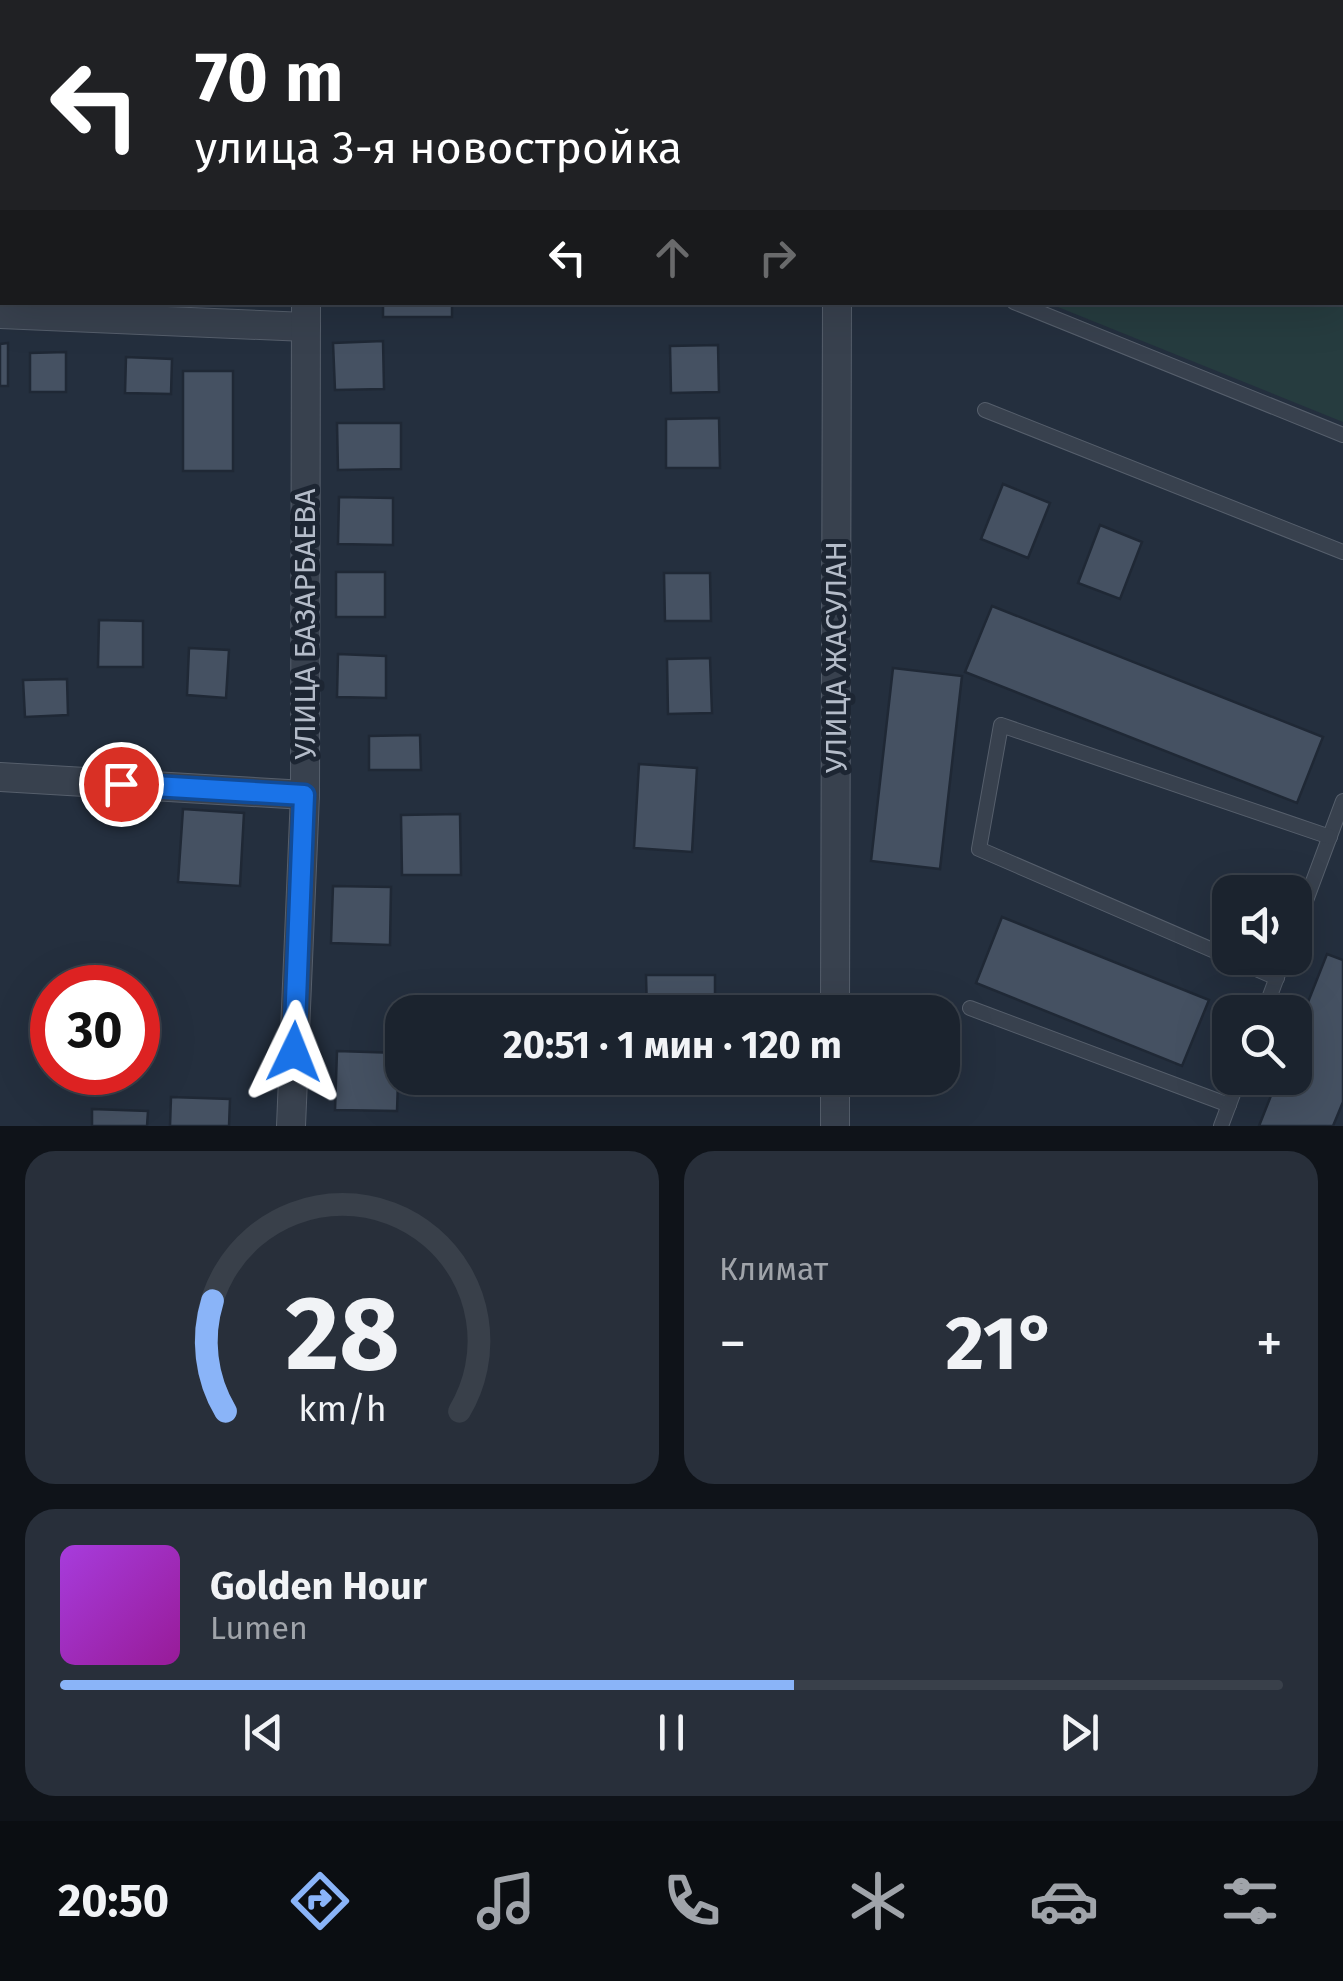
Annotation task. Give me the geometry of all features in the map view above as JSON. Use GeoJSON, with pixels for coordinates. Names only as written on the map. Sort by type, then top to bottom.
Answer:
{"type":"FeatureCollection","features":[{"type":"Feature","properties":{"kind":"street","name":"УЛИЦА ЖАСУЛАН"},"geometry":{"type":"LineString","coordinates":[[835,995],[837,305]]}},
{"type":"Feature","properties":{"kind":"street"},"geometry":{"type":"LineString","coordinates":[[0,314],[306,314]]}},
{"type":"Feature","properties":{"kind":"street","name":"УЛИЦА БАЗАРБАЕВА"},"geometry":{"type":"LineString","coordinates":[[290,1126],[304,795],[306,314]]}},
{"type":"Feature","properties":{"kind":"street"},"geometry":{"type":"LineString","coordinates":[[0,777],[304,795]]}},
{"type":"Feature","properties":{"kind":"street"},"geometry":{"type":"LineString","coordinates":[[835,1095],[835,1126]]}},
{"type":"Feature","properties":{"kind":"lane"},"geometry":{"type":"LineString","coordinates":[[1021,305],[1343,435]]}},
{"type":"Feature","properties":{"kind":"lane"},"geometry":{"type":"LineString","coordinates":[[985,410],[1343,552]]}},
{"type":"Feature","properties":{"kind":"lane"},"geometry":{"type":"LineString","coordinates":[[1276,978],[979,849],[1001,725],[1330,836]]}},
{"type":"Feature","properties":{"kind":"lane"},"geometry":{"type":"LineString","coordinates":[[1312,884],[1343,801]]}},
{"type":"Feature","properties":{"kind":"lane"},"geometry":{"type":"LineString","coordinates":[[1270,995],[1277,975]]}},
{"type":"Feature","properties":{"kind":"lane"},"geometry":{"type":"LineString","coordinates":[[970,1008],[1229,1105]]}},
{"type":"Feature","properties":{"kind":"lane"},"geometry":{"type":"LineString","coordinates":[[1221,1126],[1233,1095]]}},
{"type":"Feature","properties":{"kind":"green space"},"geometry":{"type":"Polygon","coordinates":[[[1053,305],[1343,305],[1343,422],[1053,305]]]}},
{"type":"Feature","properties":{"kind":"building"},"geometry":{"type":"Polygon","coordinates":[[[383,305],[452,305],[452,317],[383,317],[383,305]]]}},
{"type":"Feature","properties":{"kind":"building"},"geometry":{"type":"Polygon","coordinates":[[[383,341],[384,389],[335,390],[333,343],[383,341]]]}},
{"type":"Feature","properties":{"kind":"building"},"geometry":{"type":"Polygon","coordinates":[[[8,343],[8,386],[0,386],[0,344],[8,343]]]}},
{"type":"Feature","properties":{"kind":"building"},"geometry":{"type":"Polygon","coordinates":[[[718,345],[719,392],[671,393],[670,346],[718,345]]]}},
{"type":"Feature","properties":{"kind":"building"},"geometry":{"type":"Polygon","coordinates":[[[66,352],[66,392],[30,392],[30,353],[66,352]]]}},
{"type":"Feature","properties":{"kind":"building"},"geometry":{"type":"Polygon","coordinates":[[[126,357],[172,359],[171,394],[125,393],[126,357]]]}},
{"type":"Feature","properties":{"kind":"building"},"geometry":{"type":"Polygon","coordinates":[[[183,371],[233,371],[233,471],[183,471],[183,371]]]}},
{"type":"Feature","properties":{"kind":"building"},"geometry":{"type":"Polygon","coordinates":[[[719,418],[720,468],[666,468],[666,419],[719,418]]]}},
{"type":"Feature","properties":{"kind":"building"},"geometry":{"type":"Polygon","coordinates":[[[337,423],[401,423],[401,469],[338,470],[337,423]]]}},
{"type":"Feature","properties":{"kind":"building"},"geometry":{"type":"Polygon","coordinates":[[[1003,484],[1050,503],[1028,558],[981,539],[1003,484]]]}},
{"type":"Feature","properties":{"kind":"building"},"geometry":{"type":"Polygon","coordinates":[[[339,497],[393,498],[393,545],[338,544],[339,497]]]}},
{"type":"Feature","properties":{"kind":"building"},"geometry":{"type":"Polygon","coordinates":[[[1100,525],[1142,542],[1120,599],[1078,583],[1100,525]]]}},
{"type":"Feature","properties":{"kind":"building"},"geometry":{"type":"Polygon","coordinates":[[[336,572],[385,572],[385,617],[336,617],[336,572]]]}},
{"type":"Feature","properties":{"kind":"building"},"geometry":{"type":"Polygon","coordinates":[[[664,573],[710,573],[711,621],[665,621],[664,573]]]}},
{"type":"Feature","properties":{"kind":"building"},"geometry":{"type":"Polygon","coordinates":[[[992,606],[1323,737],[1297,803],[965,672],[992,606]]]}},
{"type":"Feature","properties":{"kind":"building"},"geometry":{"type":"Polygon","coordinates":[[[99,620],[143,621],[143,667],[98,667],[99,620]]]}},
{"type":"Feature","properties":{"kind":"building"},"geometry":{"type":"Polygon","coordinates":[[[189,648],[229,650],[226,698],[187,695],[189,648]]]}},
{"type":"Feature","properties":{"kind":"building"},"geometry":{"type":"Polygon","coordinates":[[[338,654],[386,656],[386,698],[337,697],[338,654]]]}},
{"type":"Feature","properties":{"kind":"building"},"geometry":{"type":"Polygon","coordinates":[[[710,658],[712,713],[668,714],[667,659],[710,658]]]}},
{"type":"Feature","properties":{"kind":"building"},"geometry":{"type":"Polygon","coordinates":[[[893,668],[962,676],[940,869],[871,861],[893,668]]]}},
{"type":"Feature","properties":{"kind":"building"},"geometry":{"type":"Polygon","coordinates":[[[67,679],[68,715],[25,717],[23,680],[67,679]]]}},
{"type":"Feature","properties":{"kind":"building"},"geometry":{"type":"Polygon","coordinates":[[[420,735],[421,770],[369,770],[369,736],[420,735]]]}},
{"type":"Feature","properties":{"kind":"building"},"geometry":{"type":"Polygon","coordinates":[[[639,764],[697,768],[692,852],[634,848],[639,764]]]}},
{"type":"Feature","properties":{"kind":"building"},"geometry":{"type":"Polygon","coordinates":[[[183,809],[244,813],[240,886],[178,882],[183,809]]]}},
{"type":"Feature","properties":{"kind":"building"},"geometry":{"type":"Polygon","coordinates":[[[460,814],[461,875],[402,875],[401,815],[460,814]]]}},
{"type":"Feature","properties":{"kind":"building"},"geometry":{"type":"Polygon","coordinates":[[[333,886],[391,887],[390,945],[331,943],[333,886]]]}},
{"type":"Feature","properties":{"kind":"building"},"geometry":{"type":"Polygon","coordinates":[[[1002,917],[1209,1000],[1182,1066],[976,983],[1002,917]]]}},
{"type":"Feature","properties":{"kind":"building"},"geometry":{"type":"Polygon","coordinates":[[[1327,954],[1343,960],[1343,1102],[1333,1126],[1259,1126],[1271,1095],[1312,1095],[1311,995],[1327,954]]]}},
{"type":"Feature","properties":{"kind":"building"},"geometry":{"type":"Polygon","coordinates":[[[646,975],[715,975],[715,995],[647,995],[646,975]]]}},
{"type":"Feature","properties":{"kind":"building"},"geometry":{"type":"Polygon","coordinates":[[[337,1051],[385,1053],[385,1095],[398,1095],[397,1111],[335,1110],[337,1051]]]}},
{"type":"Feature","properties":{"kind":"building"},"geometry":{"type":"Polygon","coordinates":[[[171,1097],[230,1099],[229,1126],[170,1126],[171,1097]]]}},
{"type":"Feature","properties":{"kind":"building"},"geometry":{"type":"Polygon","coordinates":[[[92,1109],[148,1111],[147,1126],[92,1126],[92,1109]]]}},
{"type":"Feature","properties":{"kind":"route"},"geometry":{"type":"LineString","coordinates":[[121,784],[304,795],[294,1052]]}}]}
